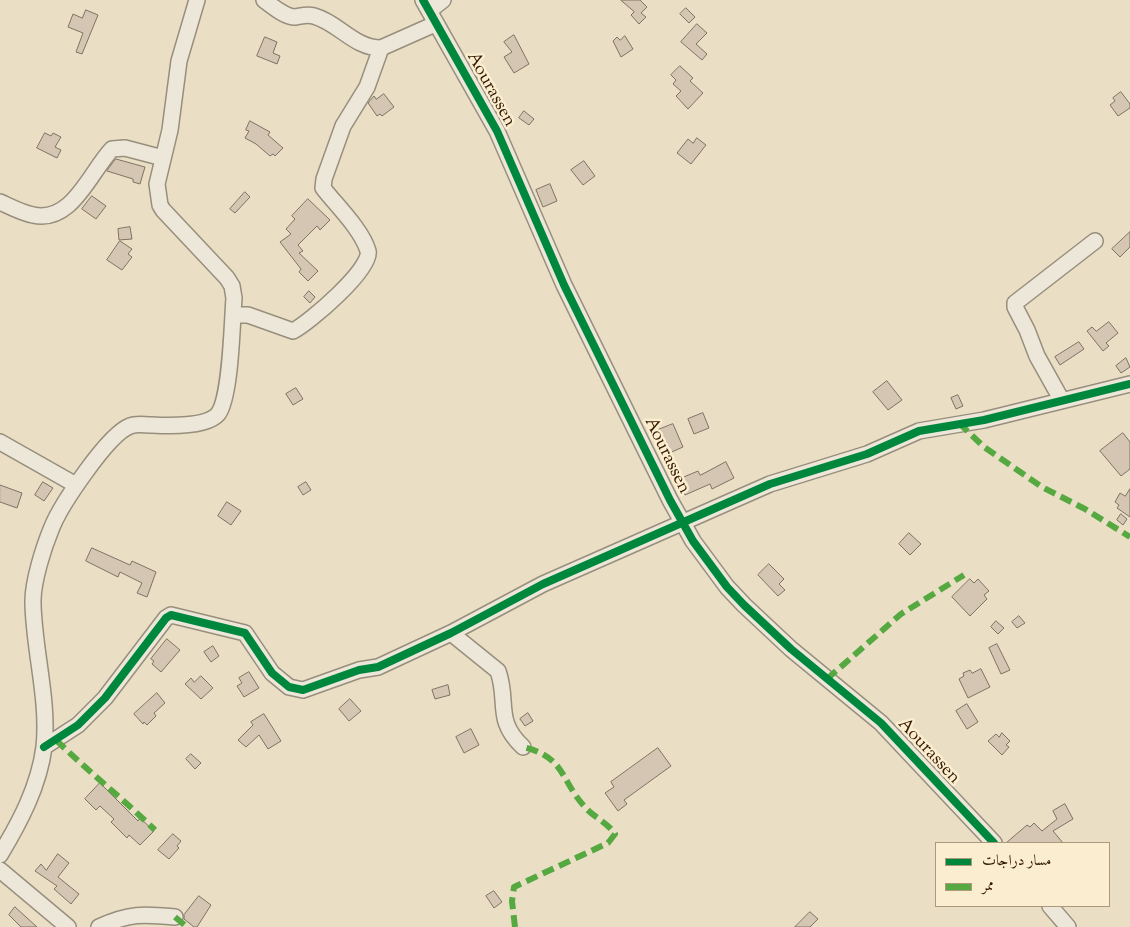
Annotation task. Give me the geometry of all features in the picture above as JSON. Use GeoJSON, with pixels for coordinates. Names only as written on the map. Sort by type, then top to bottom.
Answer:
{"type":"FeatureCollection","features":[{"type":"Feature","properties":{"kind":"street"},"geometry":{"type":"LineString","coordinates":[[0,855],[21,820],[30,798],[44,747],[44,712],[32,603],[36,576],[52,527],[76,485],[103,451],[128,426],[138,424],[192,424],[208,420],[219,412],[226,391],[232,315],[232,286],[160,205],[157,184],[170,130],[179,61],[197,0]]}},
{"type":"Feature","properties":{"kind":"street"},"geometry":{"type":"LineString","coordinates":[[264,0],[287,15],[315,16],[363,45],[381,48]]}},
{"type":"Feature","properties":{"kind":"street"},"geometry":{"type":"LineString","coordinates":[[232,315],[248,315],[284,329],[294,330],[305,325],[350,283],[366,264],[368,251],[352,224],[323,188],[324,179],[343,126],[367,87],[381,48],[443,0]]}},
{"type":"Feature","properties":{"kind":"street","name":"Aourassen"},"geometry":{"type":"LineString","coordinates":[[429,12],[497,131],[564,285],[682,522],[727,587],[744,605],[791,649],[880,723],[993,842]]}},
{"type":"Feature","properties":{"kind":"street"},"geometry":{"type":"LineString","coordinates":[[0,202],[33,215],[56,215],[66,207],[112,148],[125,148],[163,158]]}},
{"type":"Feature","properties":{"kind":"street"},"geometry":{"type":"LineString","coordinates":[[1061,399],[1037,356],[1028,330],[1015,307],[1015,303],[1095,241]]}},
{"type":"Feature","properties":{"kind":"street"},"geometry":{"type":"LineString","coordinates":[[44,747],[78,725],[105,698],[166,618],[171,615],[245,633],[272,673],[295,690],[304,690],[359,670],[378,667],[451,632],[543,584],[770,484],[867,454],[919,431],[984,420],[1039,407],[1061,399],[1130,384]]}},
{"type":"Feature","properties":{"kind":"street"},"geometry":{"type":"LineString","coordinates":[[0,442],[76,485]]}},
{"type":"Feature","properties":{"kind":"street"},"geometry":{"type":"LineString","coordinates":[[451,632],[498,671],[501,679],[502,711],[505,722],[511,736],[522,747]]}},
{"type":"Feature","properties":{"kind":"street"},"geometry":{"type":"LineString","coordinates":[[0,870],[68,927]]}},
{"type":"Feature","properties":{"kind":"street"},"geometry":{"type":"LineString","coordinates":[[1051,907],[1068,927]]}},
{"type":"Feature","properties":{"kind":"street"},"geometry":{"type":"LineString","coordinates":[[99,927],[122,917],[144,914],[175,917]]}},
{"type":"Feature","properties":{"kind":"building"},"geometry":{"type":"Polygon","coordinates":[[[621,0],[640,0],[647,7],[641,13],[646,17],[639,24],[631,15],[634,12],[621,0]]]}},
{"type":"Feature","properties":{"kind":"building"},"geometry":{"type":"Polygon","coordinates":[[[686,8],[695,17],[689,23],[680,14],[686,8]]]}},
{"type":"Feature","properties":{"kind":"building"},"geometry":{"type":"Polygon","coordinates":[[[86,10],[98,15],[82,54],[76,52],[83,33],[68,27],[73,14],[82,18],[86,10]]]}},
{"type":"Feature","properties":{"kind":"building"},"geometry":{"type":"Polygon","coordinates":[[[697,24],[707,33],[696,44],[707,54],[702,60],[681,42],[697,24]]]}},
{"type":"Feature","properties":{"kind":"building"},"geometry":{"type":"Polygon","coordinates":[[[514,35],[529,64],[514,73],[504,57],[512,52],[504,42],[514,35]]]}},
{"type":"Feature","properties":{"kind":"building"},"geometry":{"type":"Polygon","coordinates":[[[625,36],[633,49],[621,57],[613,41],[617,37],[620,40],[625,36]]]}},
{"type":"Feature","properties":{"kind":"building"},"geometry":{"type":"Polygon","coordinates":[[[265,37],[277,42],[273,53],[280,56],[277,64],[257,56],[265,37]]]}},
{"type":"Feature","properties":{"kind":"building"},"geometry":{"type":"Polygon","coordinates":[[[680,66],[693,78],[690,81],[703,93],[688,109],[676,96],[681,91],[673,84],[676,80],[671,75],[680,66]]]}},
{"type":"Feature","properties":{"kind":"building"},"geometry":{"type":"Polygon","coordinates":[[[1121,92],[1130,104],[1130,108],[1118,116],[1110,105],[1115,101],[1113,98],[1121,92]]]}},
{"type":"Feature","properties":{"kind":"building"},"geometry":{"type":"Polygon","coordinates":[[[384,94],[394,107],[382,116],[380,114],[377,116],[368,103],[374,96],[376,99],[384,94]]]}},
{"type":"Feature","properties":{"kind":"building"},"geometry":{"type":"Polygon","coordinates":[[[524,111],[534,119],[529,125],[519,118],[524,111]]]}},
{"type":"Feature","properties":{"kind":"building"},"geometry":{"type":"Polygon","coordinates":[[[250,121],[270,132],[268,135],[283,148],[275,156],[273,154],[270,156],[256,144],[245,138],[249,131],[246,130],[250,121]]]}},
{"type":"Feature","properties":{"kind":"building"},"geometry":{"type":"Polygon","coordinates":[[[45,133],[51,136],[53,133],[61,137],[55,147],[61,150],[57,158],[37,148],[45,133]]]}},
{"type":"Feature","properties":{"kind":"building"},"geometry":{"type":"Polygon","coordinates":[[[697,138],[706,145],[691,164],[677,153],[688,139],[693,143],[697,138]]]}},
{"type":"Feature","properties":{"kind":"building"},"geometry":{"type":"Polygon","coordinates":[[[116,159],[145,167],[140,184],[133,182],[133,179],[107,171],[116,159]]]}},
{"type":"Feature","properties":{"kind":"building"},"geometry":{"type":"Polygon","coordinates":[[[584,161],[595,176],[583,185],[571,170],[584,161]]]}},
{"type":"Feature","properties":{"kind":"building"},"geometry":{"type":"Polygon","coordinates":[[[550,184],[557,201],[543,207],[536,190],[550,184]]]}},
{"type":"Feature","properties":{"kind":"building"},"geometry":{"type":"Polygon","coordinates":[[[245,192],[250,197],[235,213],[230,209],[245,192]]]}},
{"type":"Feature","properties":{"kind":"building"},"geometry":{"type":"Polygon","coordinates":[[[92,196],[106,206],[96,219],[82,209],[92,196]]]}},
{"type":"Feature","properties":{"kind":"building"},"geometry":{"type":"Polygon","coordinates":[[[308,199],[330,220],[320,230],[317,226],[298,245],[303,251],[299,253],[318,271],[308,281],[299,272],[301,269],[280,242],[291,234],[286,229],[295,219],[292,216],[308,199]]]}},
{"type":"Feature","properties":{"kind":"building"},"geometry":{"type":"Polygon","coordinates":[[[130,227],[132,239],[119,240],[118,229],[130,227]]]}},
{"type":"Feature","properties":{"kind":"building"},"geometry":{"type":"Polygon","coordinates":[[[1130,232],[1130,247],[1120,257],[1112,249],[1130,232]]]}},
{"type":"Feature","properties":{"kind":"building"},"geometry":{"type":"Polygon","coordinates":[[[120,241],[132,249],[128,254],[132,257],[122,270],[107,260],[120,241]]]}},
{"type":"Feature","properties":{"kind":"building"},"geometry":{"type":"Polygon","coordinates":[[[309,291],[315,297],[310,303],[304,297],[309,291]]]}},
{"type":"Feature","properties":{"kind":"building"},"geometry":{"type":"Polygon","coordinates":[[[1109,322],[1118,333],[1106,343],[1109,346],[1103,351],[1087,331],[1092,327],[1096,331],[1109,322]]]}},
{"type":"Feature","properties":{"kind":"building"},"geometry":{"type":"Polygon","coordinates":[[[1079,342],[1084,349],[1060,365],[1055,357],[1079,342]]]}},
{"type":"Feature","properties":{"kind":"building"},"geometry":{"type":"Polygon","coordinates":[[[1126,358],[1130,367],[1121,373],[1116,366],[1126,358]]]}},
{"type":"Feature","properties":{"kind":"building"},"geometry":{"type":"Polygon","coordinates":[[[887,381],[902,400],[888,410],[873,392],[887,381]]]}},
{"type":"Feature","properties":{"kind":"building"},"geometry":{"type":"Polygon","coordinates":[[[296,388],[303,399],[293,405],[286,394],[296,388]]]}},
{"type":"Feature","properties":{"kind":"building"},"geometry":{"type":"Polygon","coordinates":[[[958,395],[963,406],[956,409],[951,398],[958,395]]]}},
{"type":"Feature","properties":{"kind":"building"},"geometry":{"type":"Polygon","coordinates":[[[703,413],[709,428],[694,434],[688,419],[703,413]]]}},
{"type":"Feature","properties":{"kind":"building"},"geometry":{"type":"Polygon","coordinates":[[[673,424],[683,447],[667,454],[658,430],[673,424]]]}},
{"type":"Feature","properties":{"kind":"building"},"geometry":{"type":"Polygon","coordinates":[[[1123,433],[1130,442],[1130,469],[1121,476],[1100,451],[1123,433]]]}},
{"type":"Feature","properties":{"kind":"building"},"geometry":{"type":"Polygon","coordinates":[[[726,462],[734,478],[712,489],[710,484],[685,495],[679,479],[698,471],[700,475],[726,462]]]}},
{"type":"Feature","properties":{"kind":"building"},"geometry":{"type":"Polygon","coordinates":[[[43,482],[53,488],[44,501],[35,495],[43,482]]]}},
{"type":"Feature","properties":{"kind":"building"},"geometry":{"type":"Polygon","coordinates":[[[306,482],[311,490],[303,495],[298,487],[306,482]]]}},
{"type":"Feature","properties":{"kind":"building"},"geometry":{"type":"Polygon","coordinates":[[[0,485],[22,493],[17,508],[0,502],[0,485]]]}},
{"type":"Feature","properties":{"kind":"building"},"geometry":{"type":"Polygon","coordinates":[[[1130,489],[1130,517],[1117,508],[1119,505],[1115,502],[1120,493],[1125,496],[1130,489]]]}},
{"type":"Feature","properties":{"kind":"building"},"geometry":{"type":"Polygon","coordinates":[[[227,502],[241,511],[231,525],[218,516],[227,502]]]}},
{"type":"Feature","properties":{"kind":"building"},"geometry":{"type":"Polygon","coordinates":[[[1121,514],[1127,519],[1123,525],[1117,520],[1121,514]]]}},
{"type":"Feature","properties":{"kind":"building"},"geometry":{"type":"Polygon","coordinates":[[[909,533],[921,544],[910,555],[899,544],[909,533]]]}},
{"type":"Feature","properties":{"kind":"building"},"geometry":{"type":"Polygon","coordinates":[[[92,548],[130,565],[132,561],[156,572],[147,597],[137,593],[142,583],[120,572],[118,577],[86,561],[92,548]]]}},
{"type":"Feature","properties":{"kind":"building"},"geometry":{"type":"Polygon","coordinates":[[[769,564],[784,579],[779,584],[785,590],[778,596],[758,575],[769,564]]]}},
{"type":"Feature","properties":{"kind":"building"},"geometry":{"type":"Polygon","coordinates":[[[970,579],[974,583],[978,579],[989,591],[984,595],[987,599],[970,616],[952,597],[970,579]]]}},
{"type":"Feature","properties":{"kind":"building"},"geometry":{"type":"Polygon","coordinates":[[[1019,616],[1025,623],[1017,628],[1012,622],[1019,616]]]}},
{"type":"Feature","properties":{"kind":"building"},"geometry":{"type":"Polygon","coordinates":[[[996,621],[1004,628],[998,634],[991,627],[996,621]]]}},
{"type":"Feature","properties":{"kind":"building"},"geometry":{"type":"Polygon","coordinates":[[[167,639],[180,650],[161,672],[152,664],[154,661],[151,659],[167,639]]]}},
{"type":"Feature","properties":{"kind":"building"},"geometry":{"type":"Polygon","coordinates":[[[997,644],[1010,670],[1001,674],[989,648],[997,644]]]}},
{"type":"Feature","properties":{"kind":"building"},"geometry":{"type":"Polygon","coordinates":[[[213,646],[219,656],[211,662],[204,652],[213,646]]]}},
{"type":"Feature","properties":{"kind":"building"},"geometry":{"type":"Polygon","coordinates":[[[981,669],[990,687],[968,698],[959,679],[964,676],[963,673],[970,670],[972,673],[981,669]]]}},
{"type":"Feature","properties":{"kind":"building"},"geometry":{"type":"Polygon","coordinates":[[[249,672],[259,688],[244,697],[237,686],[242,683],[239,678],[249,672]]]}},
{"type":"Feature","properties":{"kind":"building"},"geometry":{"type":"Polygon","coordinates":[[[201,676],[213,688],[201,699],[185,684],[191,678],[194,682],[201,676]]]}},
{"type":"Feature","properties":{"kind":"building"},"geometry":{"type":"Polygon","coordinates":[[[448,685],[450,695],[435,699],[432,690],[448,685]]]}},
{"type":"Feature","properties":{"kind":"building"},"geometry":{"type":"Polygon","coordinates":[[[157,693],[165,703],[154,713],[156,716],[147,725],[144,722],[143,724],[134,714],[157,693]]]}},
{"type":"Feature","properties":{"kind":"building"},"geometry":{"type":"Polygon","coordinates":[[[350,699],[361,711],[349,721],[339,709],[350,699]]]}},
{"type":"Feature","properties":{"kind":"building"},"geometry":{"type":"Polygon","coordinates":[[[967,704],[978,722],[967,729],[956,711],[967,704]]]}},
{"type":"Feature","properties":{"kind":"building"},"geometry":{"type":"Polygon","coordinates":[[[528,713],[533,721],[525,726],[520,719],[528,713]]]}},
{"type":"Feature","properties":{"kind":"building"},"geometry":{"type":"Polygon","coordinates":[[[264,714],[281,741],[268,749],[259,735],[246,747],[238,740],[253,725],[251,722],[264,714]]]}},
{"type":"Feature","properties":{"kind":"building"},"geometry":{"type":"Polygon","coordinates":[[[471,729],[479,745],[464,753],[456,737],[471,729]]]}},
{"type":"Feature","properties":{"kind":"building"},"geometry":{"type":"Polygon","coordinates":[[[1002,733],[1010,741],[1006,745],[1009,747],[1002,755],[988,741],[996,734],[999,737],[1002,733]]]}},
{"type":"Feature","properties":{"kind":"building"},"geometry":{"type":"Polygon","coordinates":[[[658,748],[671,766],[624,800],[627,804],[618,811],[605,793],[614,787],[611,782],[658,748]]]}},
{"type":"Feature","properties":{"kind":"building"},"geometry":{"type":"Polygon","coordinates":[[[191,754],[201,763],[195,769],[186,759],[191,754]]]}},
{"type":"Feature","properties":{"kind":"building"},"geometry":{"type":"Polygon","coordinates":[[[100,783],[138,821],[140,818],[154,831],[140,845],[129,835],[127,838],[111,822],[114,819],[100,806],[96,810],[85,799],[100,783]]]}},
{"type":"Feature","properties":{"kind":"building"},"geometry":{"type":"Polygon","coordinates":[[[1065,804],[1073,819],[1053,831],[1062,842],[1007,842],[1027,825],[1030,827],[1034,823],[1042,831],[1057,819],[1053,811],[1065,804]]]}},
{"type":"Feature","properties":{"kind":"building"},"geometry":{"type":"Polygon","coordinates":[[[173,834],[181,841],[177,846],[179,848],[169,859],[158,850],[173,834]]]}},
{"type":"Feature","properties":{"kind":"building"},"geometry":{"type":"Polygon","coordinates":[[[58,854],[69,863],[58,877],[79,894],[71,904],[54,889],[57,886],[35,871],[41,864],[46,870],[58,854]]]}},
{"type":"Feature","properties":{"kind":"building"},"geometry":{"type":"Polygon","coordinates":[[[494,891],[502,902],[494,908],[486,896],[494,891]]]}},
{"type":"Feature","properties":{"kind":"building"},"geometry":{"type":"Polygon","coordinates":[[[199,896],[211,905],[197,927],[194,927],[184,919],[184,915],[199,896]]]}},
{"type":"Feature","properties":{"kind":"building"},"geometry":{"type":"Polygon","coordinates":[[[15,907],[37,927],[21,927],[9,915],[15,907]]]}},
{"type":"Feature","properties":{"kind":"building"},"geometry":{"type":"Polygon","coordinates":[[[810,912],[818,919],[810,927],[795,927],[810,912]]]}},
{"type":"Feature","properties":{"kind":"marked path"},"geometry":{"type":"LineString","coordinates":[[959,423],[984,447],[1042,487],[1085,509],[1130,537]]}},
{"type":"Feature","properties":{"kind":"marked path"},"geometry":{"type":"LineString","coordinates":[[827,679],[901,614],[964,575]]}},
{"type":"Feature","properties":{"kind":"marked path"},"geometry":{"type":"LineString","coordinates":[[56,740],[155,830]]}},
{"type":"Feature","properties":{"kind":"marked path"},"geometry":{"type":"LineString","coordinates":[[515,927],[512,901],[514,887],[608,843],[615,834],[584,806],[554,763],[537,751],[523,747]]}},
{"type":"Feature","properties":{"kind":"marked path"},"geometry":{"type":"LineString","coordinates":[[175,917],[187,927]]}},
{"type":"Feature","properties":{"kind":"cycle path"},"geometry":{"type":"LineString","coordinates":[[423,0],[497,131],[564,285],[670,500],[693,541],[727,587],[744,605],[791,649],[881,723],[993,842]]}},
{"type":"Feature","properties":{"kind":"cycle path"},"geometry":{"type":"LineString","coordinates":[[44,747],[78,725],[105,698],[166,618],[171,615],[245,633],[272,673],[289,687],[303,690],[359,670],[378,667],[451,633],[543,584],[770,484],[867,454],[919,431],[984,420],[1130,384]]}}]}
